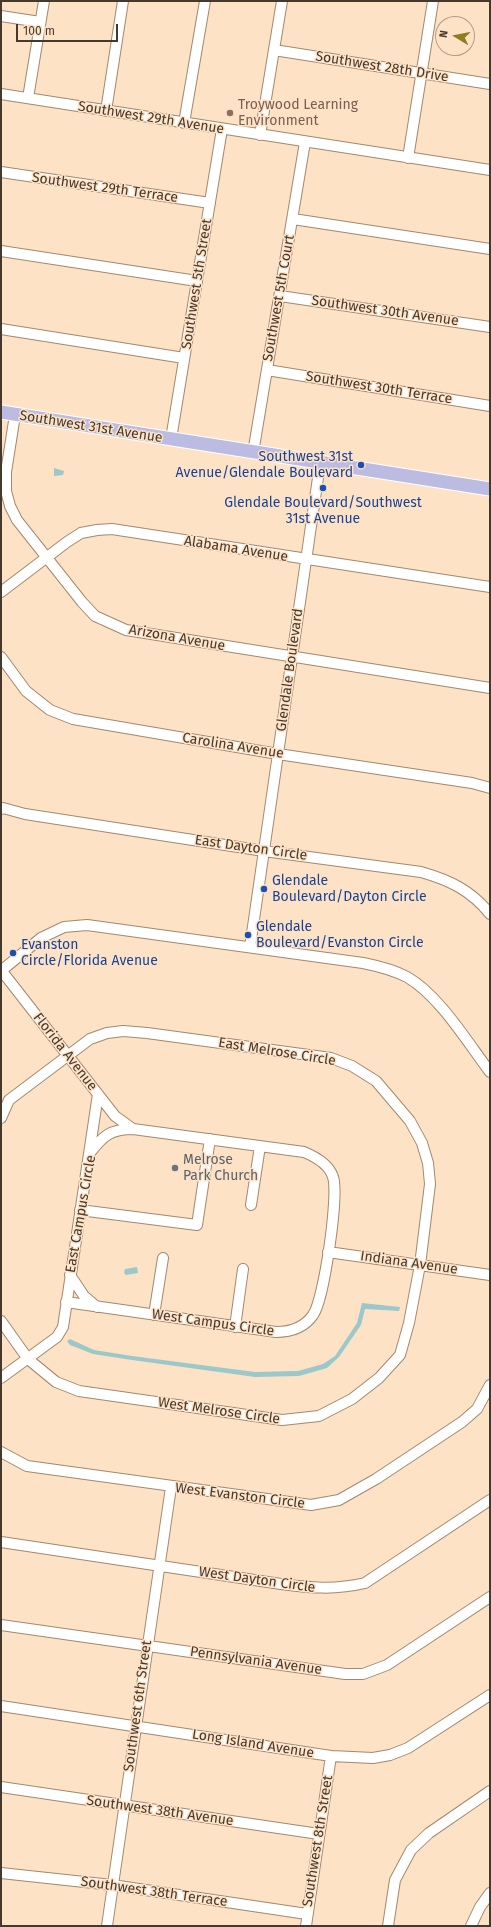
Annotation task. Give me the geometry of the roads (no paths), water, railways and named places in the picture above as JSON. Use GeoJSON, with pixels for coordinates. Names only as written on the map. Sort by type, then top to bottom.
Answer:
{"type":"FeatureCollection","features":[{"type":"Feature","properties":{"kind":"main road","name":"Southwest 31st Avenue"},"geometry":{"type":"LineString","coordinates":[[1,412],[320,464],[490,489]]}},
{"type":"Feature","properties":{"kind":"street"},"geometry":{"type":"LineString","coordinates":[[28,98],[44,1]]}},
{"type":"Feature","properties":{"kind":"street"},"geometry":{"type":"LineString","coordinates":[[106,111],[123,1]]}},
{"type":"Feature","properties":{"kind":"street"},"geometry":{"type":"LineString","coordinates":[[184,123],[205,1]]}},
{"type":"Feature","properties":{"kind":"street"},"geometry":{"type":"LineString","coordinates":[[260,135],[282,1]]}},
{"type":"Feature","properties":{"kind":"street"},"geometry":{"type":"LineString","coordinates":[[408,158],[433,1]]}},
{"type":"Feature","properties":{"kind":"street"},"geometry":{"type":"LineString","coordinates":[[1,16],[40,22]]}},
{"type":"Feature","properties":{"kind":"street","name":"Southwest 28th Drive"},"geometry":{"type":"LineString","coordinates":[[274,50],[490,84]]}},
{"type":"Feature","properties":{"kind":"street","name":"Southwest 29th Avenue"},"geometry":{"type":"LineString","coordinates":[[1,94],[490,170]]}},
{"type":"Feature","properties":{"kind":"street","name":"Southwest 5th Street"},"geometry":{"type":"LineString","coordinates":[[171,439],[222,129]]}},
{"type":"Feature","properties":{"kind":"street","name":"Southwest 5th Court"},"geometry":{"type":"LineString","coordinates":[[253,453],[305,142]]}},
{"type":"Feature","properties":{"kind":"street","name":"Southwest 29th Terrace"},"geometry":{"type":"LineString","coordinates":[[1,172],[210,203]]}},
{"type":"Feature","properties":{"kind":"street"},"geometry":{"type":"LineString","coordinates":[[292,219],[490,249]]}},
{"type":"Feature","properties":{"kind":"street"},"geometry":{"type":"LineString","coordinates":[[1,251],[197,281]]}},
{"type":"Feature","properties":{"kind":"street","name":"Southwest 30th Avenue"},"geometry":{"type":"LineString","coordinates":[[280,296],[490,327]]}},
{"type":"Feature","properties":{"kind":"street"},"geometry":{"type":"LineString","coordinates":[[1,329],[184,358]]}},
{"type":"Feature","properties":{"kind":"street","name":"Southwest 30th Terrace"},"geometry":{"type":"LineString","coordinates":[[267,370],[490,406]]}},
{"type":"Feature","properties":{"kind":"street","name":"Arizona Avenue"},"geometry":{"type":"LineString","coordinates":[[15,414],[6,472],[6,491],[10,506],[17,520],[46,558],[95,616],[126,630],[292,658],[490,688]]}},
{"type":"Feature","properties":{"kind":"street","name":"Glendale Boulevard"},"geometry":{"type":"LineString","coordinates":[[250,947],[320,464]]}},
{"type":"Feature","properties":{"kind":"street","name":"Alabama Avenue"},"geometry":{"type":"LineString","coordinates":[[1,592],[67,542],[81,534],[97,530],[112,530],[490,587]]}},
{"type":"Feature","properties":{"kind":"street","name":"Carolina Avenue"},"geometry":{"type":"LineString","coordinates":[[1,657],[26,691],[50,710],[73,719],[278,754],[472,783],[490,788]]}},
{"type":"Feature","properties":{"kind":"street","name":"East Dayton Circle"},"geometry":{"type":"LineString","coordinates":[[2,807],[25,814],[264,851],[420,872],[444,878],[466,890],[483,905],[490,914]]}},
{"type":"Feature","properties":{"kind":"street"},"geometry":{"type":"LineString","coordinates":[[1,971],[41,938],[64,927],[87,925],[379,966],[407,977],[435,1000],[490,1072]]}},
{"type":"Feature","properties":{"kind":"street","name":"Florida Avenue"},"geometry":{"type":"LineString","coordinates":[[1,971],[115,1116],[133,1129]]}},
{"type":"Feature","properties":{"kind":"street","name":"East Melrose Circle"},"geometry":{"type":"LineString","coordinates":[[2,1116],[10,1100],[90,1039],[107,1033],[123,1031],[331,1058],[352,1066],[376,1081],[410,1121],[422,1143],[428,1163],[430,1184],[420,1265]]}},
{"type":"Feature","properties":{"kind":"street"},"geometry":{"type":"LineString","coordinates":[[89,1154],[98,1094]]}},
{"type":"Feature","properties":{"kind":"street","name":"East Campus Circle"},"geometry":{"type":"LineString","coordinates":[[1,1378],[58,1337],[63,1327],[89,1154],[99,1140],[110,1132],[120,1129],[133,1129],[304,1152],[316,1157],[325,1165],[333,1176],[335,1189],[328,1252]]}},
{"type":"Feature","properties":{"kind":"street"},"geometry":{"type":"LineString","coordinates":[[80,1210],[197,1224],[210,1139]]}},
{"type":"Feature","properties":{"kind":"street"},"geometry":{"type":"LineString","coordinates":[[251,1205],[260,1146]]}},
{"type":"Feature","properties":{"kind":"street","name":"Indiana Avenue"},"geometry":{"type":"LineString","coordinates":[[328,1252],[490,1275]]}},
{"type":"Feature","properties":{"kind":"street","name":"West Campus Circle"},"geometry":{"type":"LineString","coordinates":[[66,1302],[235,1327],[286,1332],[294,1330],[306,1323],[314,1314],[319,1303],[328,1252]]}},
{"type":"Feature","properties":{"kind":"street"},"geometry":{"type":"LineString","coordinates":[[154,1315],[163,1258]]}},
{"type":"Feature","properties":{"kind":"street","name":"West Melrose Circle"},"geometry":{"type":"LineString","coordinates":[[1,1321],[28,1359],[56,1382],[79,1391],[282,1420],[319,1416],[352,1399],[379,1378],[400,1355],[409,1323],[420,1265]]}},
{"type":"Feature","properties":{"kind":"street"},"geometry":{"type":"LineString","coordinates":[[235,1327],[243,1269]]}},
{"type":"Feature","properties":{"kind":"street"},"geometry":{"type":"LineString","coordinates":[[70,1275],[84,1296],[97,1307]]}},
{"type":"Feature","properties":{"kind":"street","name":"West Evanston Circle"},"geometry":{"type":"LineString","coordinates":[[1,1452],[27,1466],[310,1505],[339,1500],[376,1479],[462,1422],[477,1409],[490,1384]]}},
{"type":"Feature","properties":{"kind":"street","name":"Southwest 6th Street"},"geometry":{"type":"LineString","coordinates":[[107,1926],[171,1487]]}},
{"type":"Feature","properties":{"kind":"street","name":"West Dayton Circle"},"geometry":{"type":"LineString","coordinates":[[1,1542],[316,1589],[346,1588],[365,1583],[490,1500]]}},
{"type":"Feature","properties":{"kind":"street","name":"Pennsylvania Avenue"},"geometry":{"type":"LineString","coordinates":[[1,1625],[345,1674],[363,1674],[387,1665],[490,1597]]}},
{"type":"Feature","properties":{"kind":"street","name":"Long Island Avenue"},"geometry":{"type":"LineString","coordinates":[[1,1706],[331,1756],[373,1758],[390,1755],[408,1748],[490,1696]]}},
{"type":"Feature","properties":{"kind":"street","name":"Southwest 8th Street"},"geometry":{"type":"LineString","coordinates":[[306,1926],[331,1756]]}},
{"type":"Feature","properties":{"kind":"street","name":"Southwest 38th Avenue"},"geometry":{"type":"LineString","coordinates":[[1,1787],[319,1834]]}},
{"type":"Feature","properties":{"kind":"street"},"geometry":{"type":"LineString","coordinates":[[388,1926],[395,1880],[411,1850],[428,1833],[490,1791]]}},
{"type":"Feature","properties":{"kind":"street","name":"Southwest 38th Terrace"},"geometry":{"type":"LineString","coordinates":[[1,1874],[112,1885],[307,1914]]}},
{"type":"Feature","properties":{"kind":"street"},"geometry":{"type":"LineString","coordinates":[[471,1926],[480,1907],[490,1893]]}},
{"type":"Feature","properties":{"kind":"water"},"geometry":{"type":"Polygon","coordinates":[[[54,468],[64,471],[63,475],[54,476],[54,468]]]}},
{"type":"Feature","properties":{"kind":"water"},"geometry":{"type":"Polygon","coordinates":[[[137,1267],[138,1273],[126,1275],[124,1273],[125,1269],[137,1267]]]}},
{"type":"Feature","properties":{"kind":"water"},"geometry":{"type":"Polygon","coordinates":[[[362,1303],[400,1307],[399,1311],[365,1309],[361,1325],[339,1357],[327,1368],[299,1376],[255,1377],[132,1360],[93,1354],[70,1345],[67,1341],[70,1339],[94,1350],[255,1372],[298,1371],[323,1364],[335,1356],[357,1323],[362,1303]]]}},
{"type":"Feature","properties":{"kind":"place","name":"Troywood Learning Environment"},"geometry":{"type":"Point","coordinates":[230,113]}},
{"type":"Feature","properties":{"kind":"place","name":"Southwest 31st Avenue/Glendale Boulevard"},"geometry":{"type":"Point","coordinates":[361,465]}},
{"type":"Feature","properties":{"kind":"place","name":"Glendale Boulevard/Southwest 31st Avenue"},"geometry":{"type":"Point","coordinates":[323,488]}},
{"type":"Feature","properties":{"kind":"place","name":"Glendale Boulevard/Dayton Circle"},"geometry":{"type":"Point","coordinates":[264,889]}},
{"type":"Feature","properties":{"kind":"place","name":"Glendale Boulevard/Evanston Circle"},"geometry":{"type":"Point","coordinates":[248,935]}},
{"type":"Feature","properties":{"kind":"place","name":"Evanston Circle/Florida Avenue"},"geometry":{"type":"Point","coordinates":[13,953]}},
{"type":"Feature","properties":{"kind":"place","name":"Melrose Park Church"},"geometry":{"type":"Point","coordinates":[175,1168]}}]}
